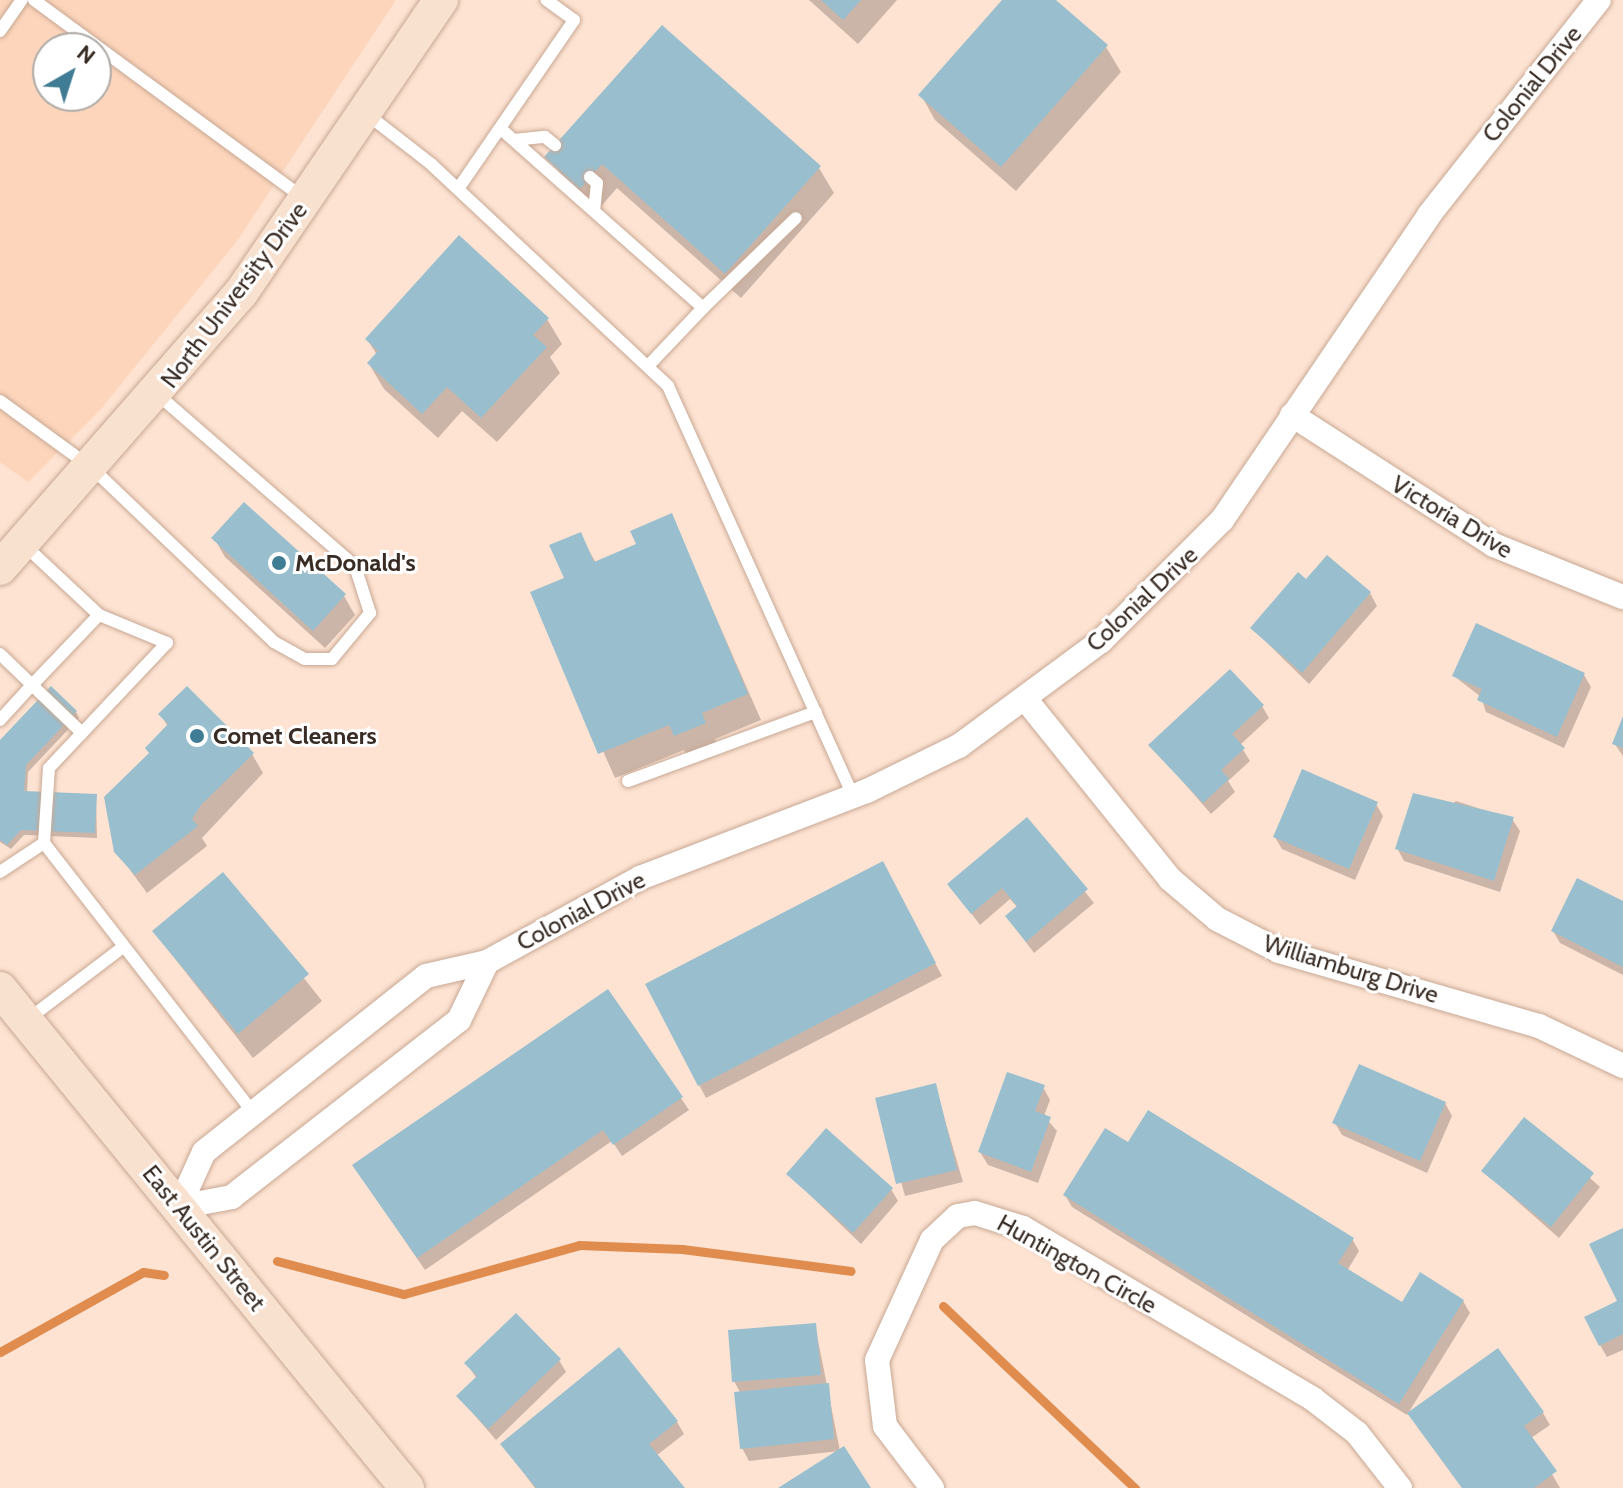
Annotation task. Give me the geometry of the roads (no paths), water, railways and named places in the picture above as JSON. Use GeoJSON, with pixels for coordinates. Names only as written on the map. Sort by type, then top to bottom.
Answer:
{"type":"FeatureCollection","features":[{"type":"Feature","properties":{"kind":"main road","name":"North University Drive"},"geometry":{"type":"LineString","coordinates":[[11,556],[158,395],[306,200],[441,0]]}},
{"type":"Feature","properties":{"kind":"main road","name":"East Austin Street"},"geometry":{"type":"LineString","coordinates":[[0,989],[407,1488]]}},
{"type":"Feature","properties":{"kind":"street","name":"Colonial Drive"},"geometry":{"type":"LineString","coordinates":[[179,1207],[204,1152],[426,976],[487,962],[640,878],[853,796],[959,746],[1027,701],[1192,555],[1429,215],[1599,0]]}},
{"type":"Feature","properties":{"kind":"street","name":"Victoria Drive"},"geometry":{"type":"LineString","coordinates":[[1292,415],[1494,545],[1623,597]]}},
{"type":"Feature","properties":{"kind":"street","name":"Williamburg Drive"},"geometry":{"type":"LineString","coordinates":[[1027,701],[1170,879],[1217,919],[1279,951],[1539,1026],[1623,1066]]}},
{"type":"Feature","properties":{"kind":"street"},"geometry":{"type":"LineString","coordinates":[[179,1207],[232,1197],[459,1020],[487,962]]}},
{"type":"Feature","properties":{"kind":"street","name":"Huntington Circle"},"geometry":{"type":"LineString","coordinates":[[932,1488],[885,1426],[877,1360],[932,1240],[958,1216],[975,1213],[1023,1228],[1313,1399],[1357,1433],[1400,1488]]}},
{"type":"Feature","properties":{"kind":"lane"},"geometry":{"type":"LineString","coordinates":[[0,31],[22,0]]}},
{"type":"Feature","properties":{"kind":"lane"},"geometry":{"type":"LineString","coordinates":[[34,0],[306,200]]}},
{"type":"Feature","properties":{"kind":"lane"},"geometry":{"type":"LineString","coordinates":[[458,189],[574,20],[546,0]]}},
{"type":"Feature","properties":{"kind":"lane"},"geometry":{"type":"LineString","coordinates":[[365,113],[458,189],[668,386],[853,796]]}},
{"type":"Feature","properties":{"kind":"lane"},"geometry":{"type":"LineString","coordinates":[[501,129],[703,308]]}},
{"type":"Feature","properties":{"kind":"lane"},"geometry":{"type":"LineString","coordinates":[[514,140],[545,137],[555,145]]}},
{"type":"Feature","properties":{"kind":"lane"},"geometry":{"type":"LineString","coordinates":[[590,177],[597,183],[594,211]]}},
{"type":"Feature","properties":{"kind":"lane"},"geometry":{"type":"LineString","coordinates":[[649,365],[796,218]]}},
{"type":"Feature","properties":{"kind":"lane"},"geometry":{"type":"LineString","coordinates":[[0,401],[92,468],[274,642],[305,659],[332,659],[355,640],[370,613],[355,566],[158,395]]}},
{"type":"Feature","properties":{"kind":"lane"},"geometry":{"type":"LineString","coordinates":[[11,556],[99,615],[167,643],[49,768],[44,843],[253,1112]]}},
{"type":"Feature","properties":{"kind":"lane"},"geometry":{"type":"LineString","coordinates":[[0,720],[99,615]]}},
{"type":"Feature","properties":{"kind":"lane"},"geometry":{"type":"LineString","coordinates":[[0,654],[82,733]]}},
{"type":"Feature","properties":{"kind":"lane"},"geometry":{"type":"LineString","coordinates":[[628,781],[816,712]]}},
{"type":"Feature","properties":{"kind":"lane"},"geometry":{"type":"LineString","coordinates":[[1,870],[44,843]]}},
{"type":"Feature","properties":{"kind":"lane"},"geometry":{"type":"LineString","coordinates":[[26,1021],[123,947]]}},
{"type":"Feature","properties":{"kind":"waterway"},"geometry":{"type":"LineString","coordinates":[[277,1261],[404,1294],[579,1245],[682,1249],[851,1271]]}},
{"type":"Feature","properties":{"kind":"waterway"},"geometry":{"type":"LineString","coordinates":[[0,1352],[143,1272],[164,1275]]}},
{"type":"Feature","properties":{"kind":"waterway"},"geometry":{"type":"LineString","coordinates":[[943,1306],[1135,1488]]}},
{"type":"Feature","properties":{"kind":"place","name":"McDonald's"},"geometry":{"type":"Point","coordinates":[279,563]}},
{"type":"Feature","properties":{"kind":"place","name":"Comet Cleaners"},"geometry":{"type":"Point","coordinates":[197,736]}}]}
